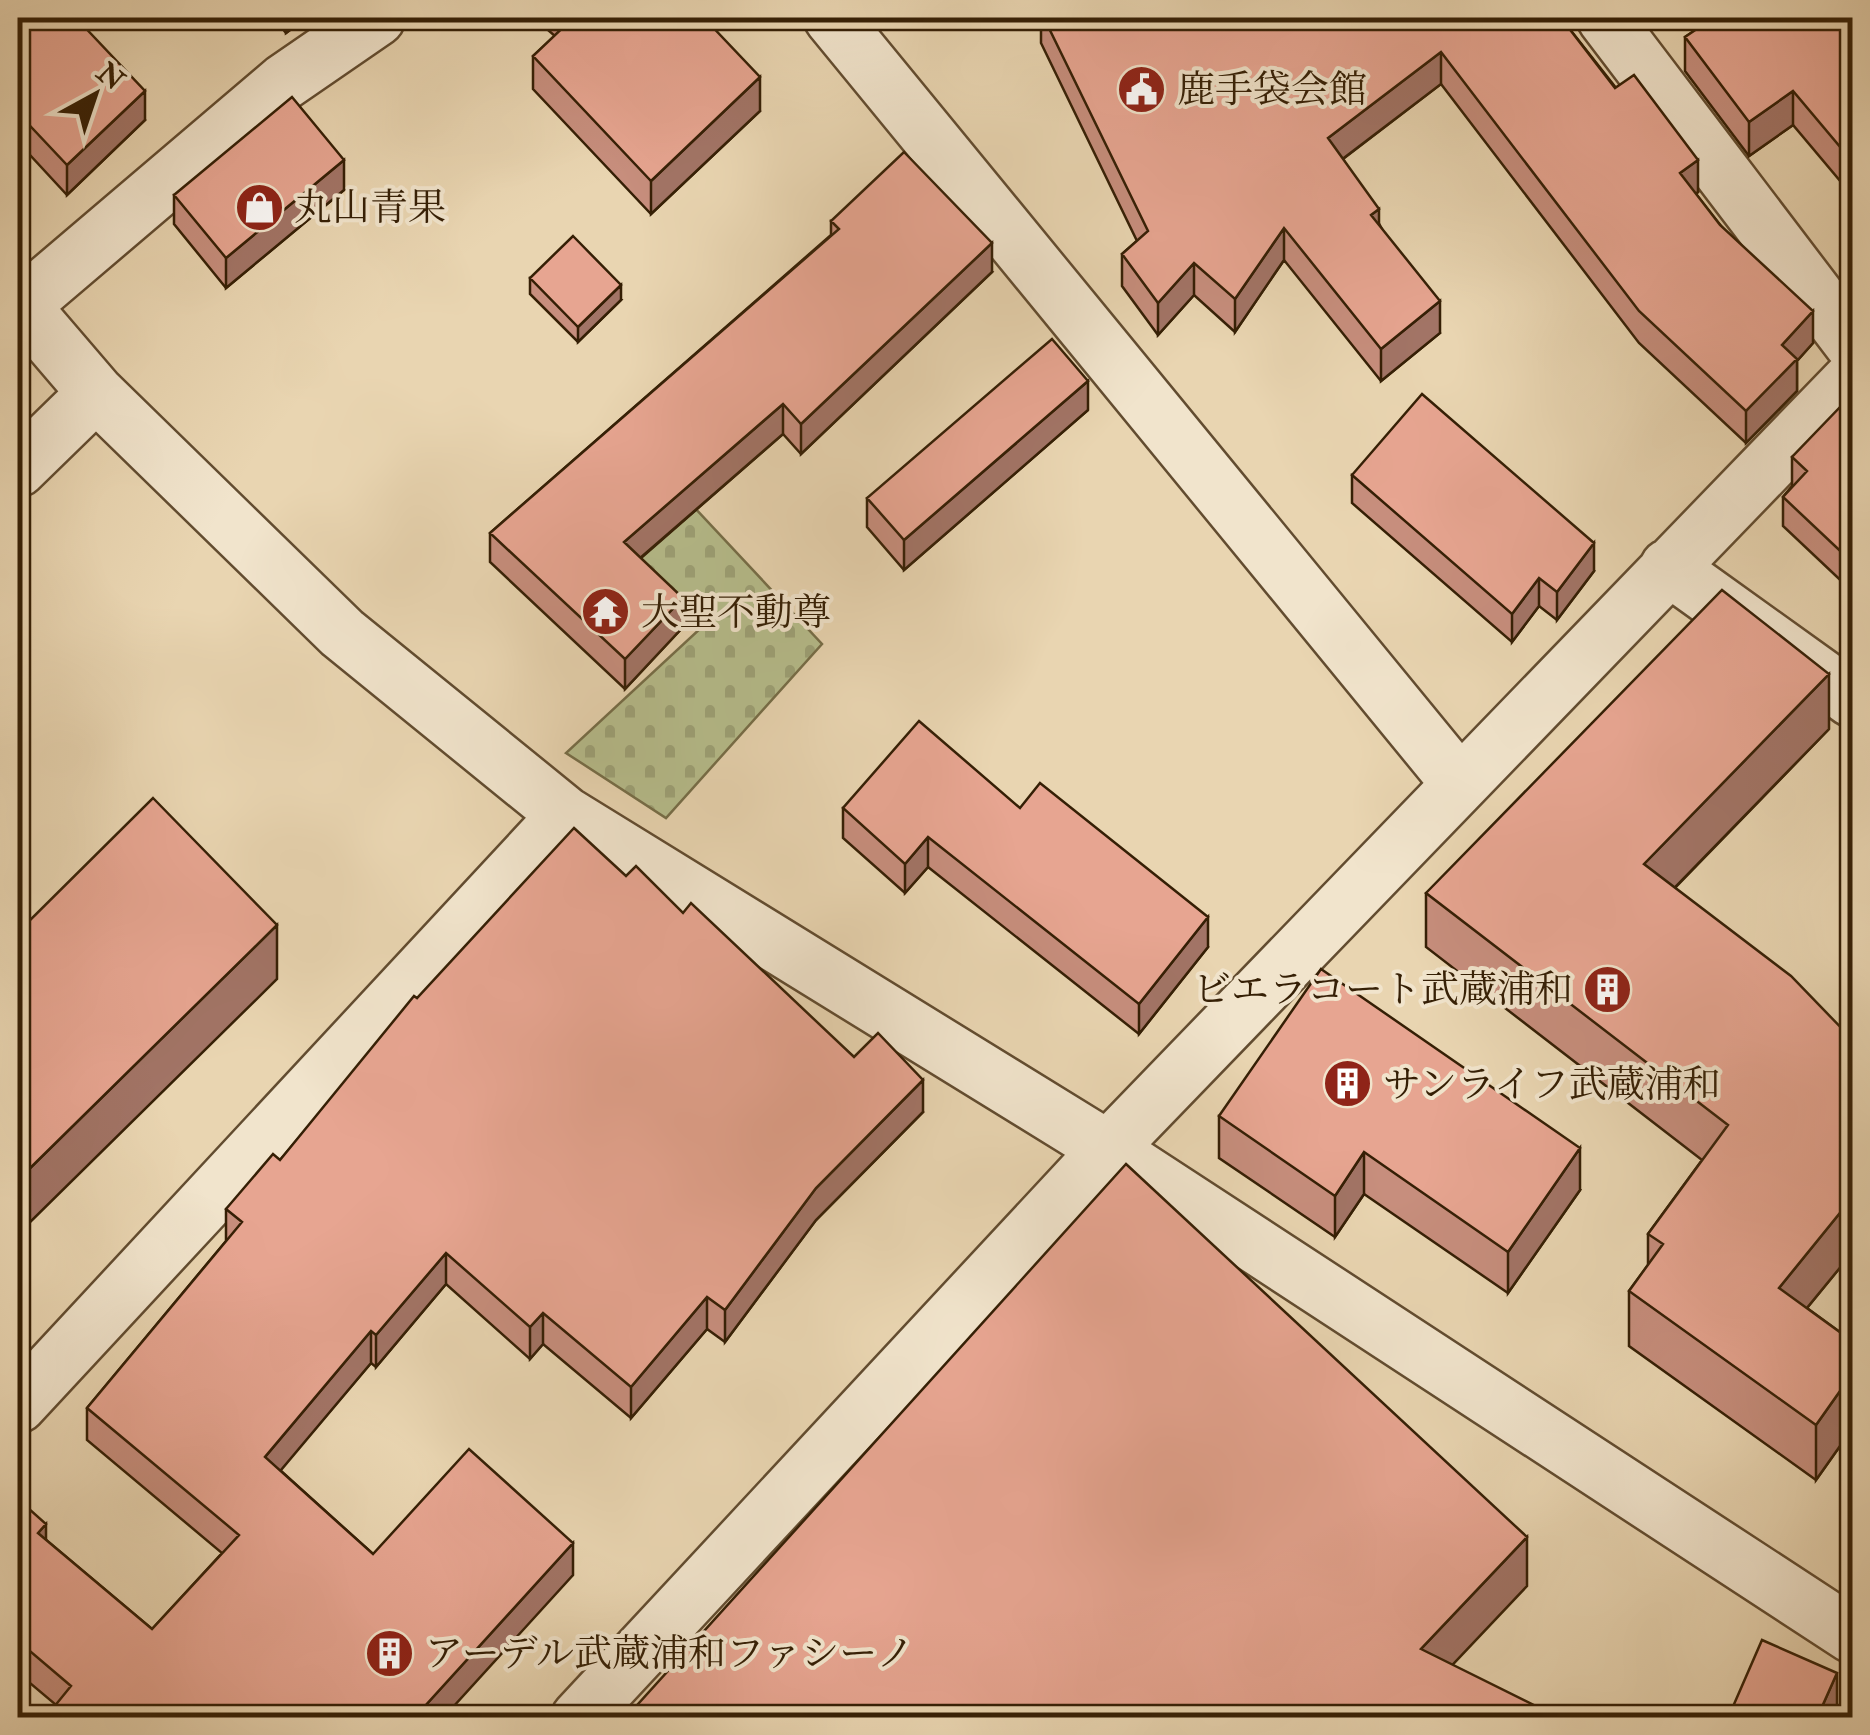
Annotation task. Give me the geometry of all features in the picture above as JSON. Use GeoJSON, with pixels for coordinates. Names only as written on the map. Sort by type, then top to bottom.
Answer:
{"type":"FeatureCollection","features":[{"type":"Feature","properties":{"kind":"street"},"geometry":{"type":"LineString","coordinates":[[377,18],[284,82],[20,304],[96,394],[342,633],[566,815],[1108,1149],[1852,1635]]}},
{"type":"Feature","properties":{"kind":"street"},"geometry":{"type":"LineString","coordinates":[[832,18],[1460,784]]}},
{"type":"Feature","properties":{"kind":"street"},"geometry":{"type":"LineString","coordinates":[[1605,18],[1852,343]]}},
{"type":"Feature","properties":{"kind":"street"},"geometry":{"type":"LineString","coordinates":[[579,1718],[1108,1149],[1852,379]]}},
{"type":"Feature","properties":{"kind":"street"},"geometry":{"type":"LineString","coordinates":[[18,468],[96,394]]}},
{"type":"Feature","properties":{"kind":"street"},"geometry":{"type":"LineString","coordinates":[[1668,567],[1852,700]]}},
{"type":"Feature","properties":{"kind":"street"},"geometry":{"type":"LineString","coordinates":[[18,1405],[566,815]]}},
{"type":"Feature","properties":{"kind":"green space"},"geometry":{"type":"Polygon","coordinates":[[[650,460],[822,644],[666,818],[566,753],[702,627],[590,519],[650,460]]]}},
{"type":"Feature","properties":{"kind":"building"},"geometry":{"type":"Polygon","coordinates":[[[18,18],[76,18],[145,91],[67,165],[18,113],[18,18]]]}},
{"type":"Feature","properties":{"kind":"building"},"geometry":{"type":"Polygon","coordinates":[[[573,18],[704,18],[760,77],[651,181],[533,56],[573,18]]]}},
{"type":"Feature","properties":{"kind":"building"},"geometry":{"type":"Polygon","coordinates":[[[1044,18],[1561,18],[1615,88],[1634,75],[1698,160],[1680,173],[1720,225],[1813,311],[1782,345],[1797,359],[1746,411],[1639,311],[1441,52],[1328,138],[1379,209],[1371,215],[1440,301],[1381,349],[1284,228],[1235,299],[1194,263],[1158,303],[1122,254],[1148,231],[1044,18]]]}},
{"type":"Feature","properties":{"kind":"building"},"geometry":{"type":"Polygon","coordinates":[[[1713,18],[1852,18],[1852,161],[1793,91],[1749,122],[1685,37],[1713,18]]]}},
{"type":"Feature","properties":{"kind":"building","name":"丸山青果"},"geometry":{"type":"Polygon","coordinates":[[[292,97],[344,160],[226,258],[174,195],[292,97]]]}},
{"type":"Feature","properties":{"kind":"building"},"geometry":{"type":"Polygon","coordinates":[[[904,152],[992,243],[801,424],[783,404],[624,542],[683,598],[625,659],[490,533],[839,229],[831,221],[904,152]]]}},
{"type":"Feature","properties":{"kind":"building"},"geometry":{"type":"Polygon","coordinates":[[[573,236],[621,285],[578,327],[530,278],[573,236]]]}},
{"type":"Feature","properties":{"kind":"building"},"geometry":{"type":"Polygon","coordinates":[[[1052,339],[1088,381],[904,540],[867,498],[1052,339]]]}},
{"type":"Feature","properties":{"kind":"building"},"geometry":{"type":"Polygon","coordinates":[[[1422,394],[1594,543],[1557,592],[1539,578],[1512,614],[1352,475],[1422,394]]]}},
{"type":"Feature","properties":{"kind":"building"},"geometry":{"type":"Polygon","coordinates":[[[1843,404],[1852,413],[1852,562],[1783,497],[1807,471],[1792,457],[1843,404]]]}},
{"type":"Feature","properties":{"kind":"building"},"geometry":{"type":"Polygon","coordinates":[[[1722,590],[1829,674],[1644,864],[1791,976],[1852,1039],[1852,1198],[1779,1288],[1852,1341],[1852,1374],[1816,1425],[1629,1291],[1663,1244],[1648,1234],[1728,1125],[1426,893],[1722,590]]]}},
{"type":"Feature","properties":{"kind":"building"},"geometry":{"type":"Polygon","coordinates":[[[919,721],[1020,808],[1040,783],[1208,917],[1139,1004],[928,837],[905,864],[843,808],[919,721]]]}},
{"type":"Feature","properties":{"kind":"building"},"geometry":{"type":"Polygon","coordinates":[[[153,798],[277,925],[18,1180],[18,932],[153,798]]]}},
{"type":"Feature","properties":{"kind":"building"},"geometry":{"type":"Polygon","coordinates":[[[574,828],[626,876],[636,866],[683,913],[691,903],[854,1057],[878,1033],[923,1080],[816,1188],[725,1310],[707,1297],[631,1387],[543,1313],[530,1327],[446,1253],[376,1335],[371,1331],[265,1457],[373,1554],[469,1449],[573,1543],[414,1718],[45,1718],[71,1686],[18,1641],[18,1499],[46,1524],[38,1533],[152,1629],[239,1535],[87,1408],[242,1222],[226,1209],[273,1154],[280,1160],[414,996],[417,998],[574,828]]]}},
{"type":"Feature","properties":{"kind":"building","name":"サンライフ武蔵浦和"},"geometry":{"type":"Polygon","coordinates":[[[1321,969],[1580,1148],[1508,1252],[1364,1152],[1335,1196],[1219,1116],[1321,969]]]}},
{"type":"Feature","properties":{"kind":"building"},"geometry":{"type":"Polygon","coordinates":[[[1126,1164],[1527,1537],[1421,1649],[1560,1718],[635,1718],[630,1713],[1126,1164]]]}},
{"type":"Feature","properties":{"kind":"building"},"geometry":{"type":"Polygon","coordinates":[[[1762,1640],[1837,1673],[1817,1718],[1728,1718],[1762,1640]]]}},
{"type":"Feature","properties":{"kind":"place","name":"鹿手袋会館"},"geometry":{"type":"Point","coordinates":[1142,89]}},
{"type":"Feature","properties":{"kind":"place","name":"丸山青果"},"geometry":{"type":"Point","coordinates":[259,207]}},
{"type":"Feature","properties":{"kind":"place","name":"大聖不動尊"},"geometry":{"type":"Point","coordinates":[606,612]}},
{"type":"Feature","properties":{"kind":"place","name":"ビエラコート武蔵浦和"},"geometry":{"type":"Point","coordinates":[1608,989]}},
{"type":"Feature","properties":{"kind":"place","name":"サンライフ武蔵浦和"},"geometry":{"type":"Point","coordinates":[1348,1084]}},
{"type":"Feature","properties":{"kind":"place","name":"アーデル武蔵浦和ファシーノ"},"geometry":{"type":"Point","coordinates":[390,1653]}}]}
